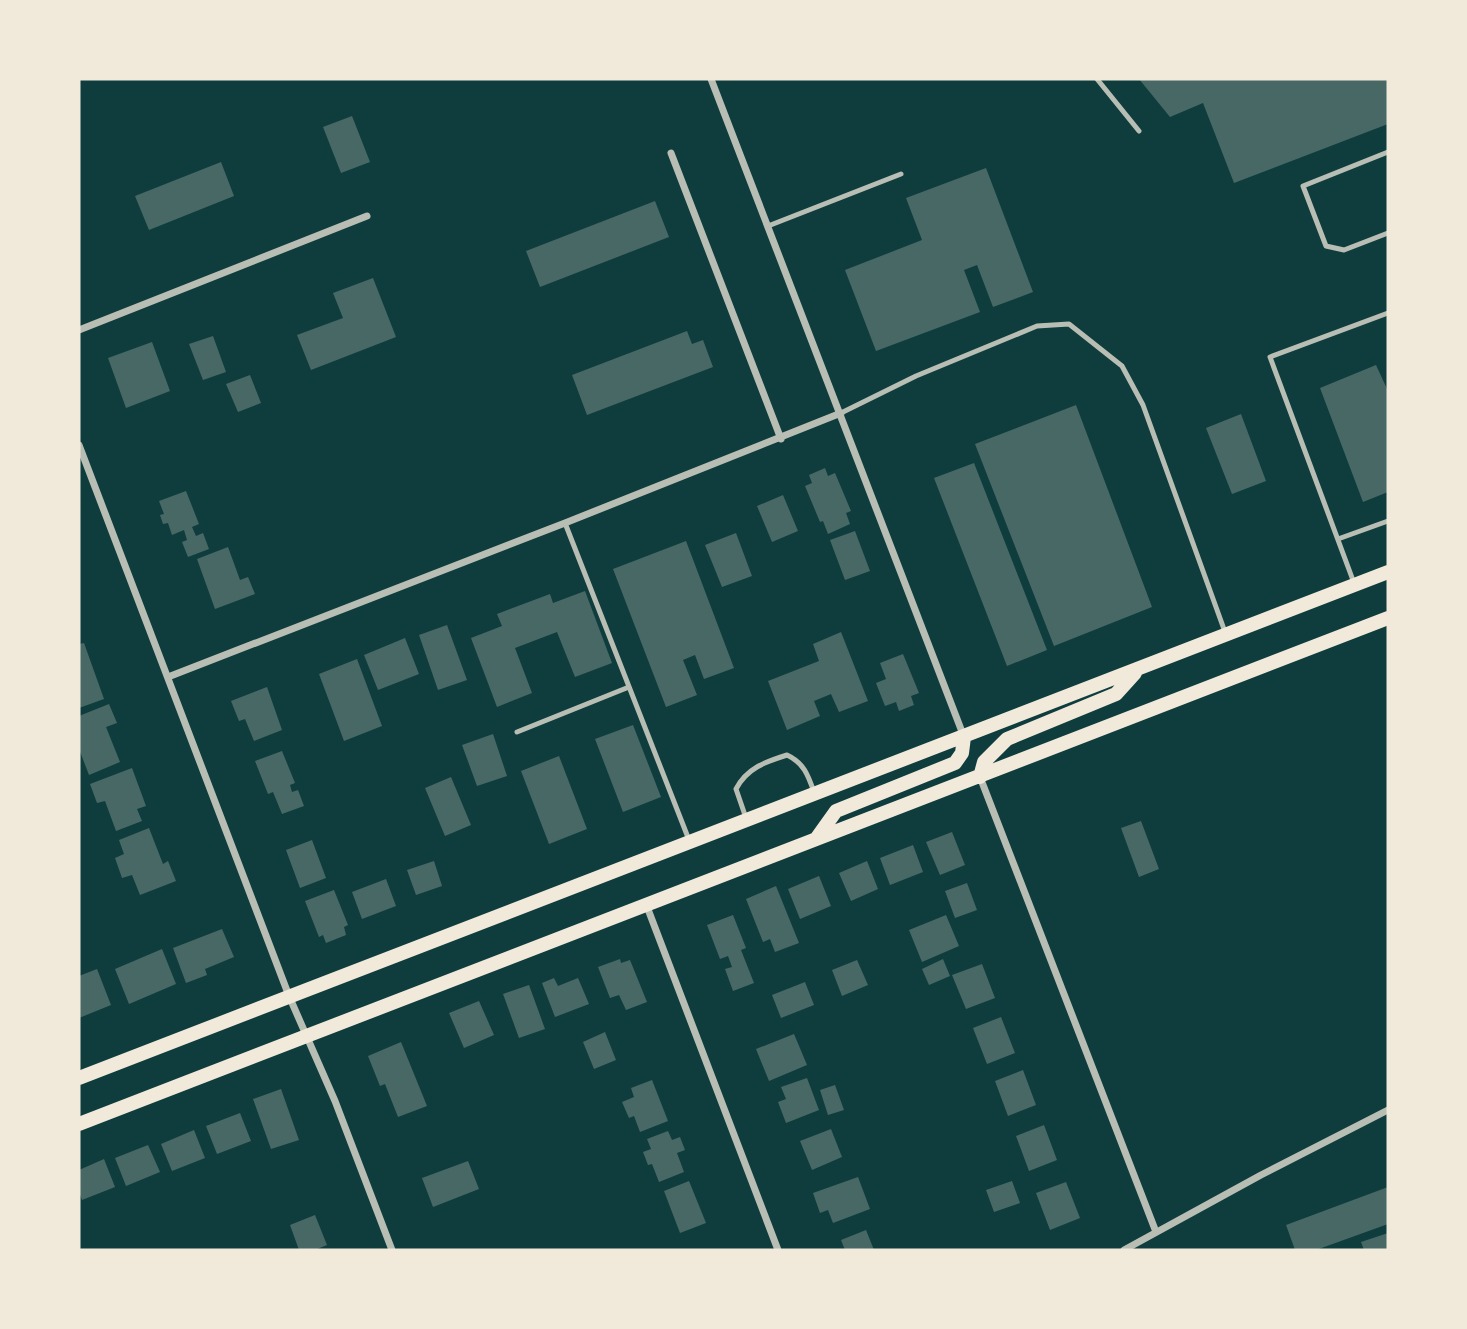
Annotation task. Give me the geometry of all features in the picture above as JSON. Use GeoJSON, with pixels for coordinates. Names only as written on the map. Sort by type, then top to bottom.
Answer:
{"type":"FeatureCollection","features":[{"type":"Feature","properties":{"kind":"main road"},"geometry":{"type":"LineString","coordinates":[[79,1078],[1388,572]]}},
{"type":"Feature","properties":{"kind":"main road"},"geometry":{"type":"LineString","coordinates":[[79,1125],[1387,620]]}},
{"type":"Feature","properties":{"kind":"main road"},"geometry":{"type":"LineString","coordinates":[[980,777],[984,762],[1007,739],[1116,694],[1139,670]]}},
{"type":"Feature","properties":{"kind":"main road"},"geometry":{"type":"LineString","coordinates":[[816,839],[836,811],[955,763],[962,753],[964,737]]}},
{"type":"Feature","properties":{"kind":"street"},"geometry":{"type":"LineString","coordinates":[[711,79],[964,737]]}},
{"type":"Feature","properties":{"kind":"street"},"geometry":{"type":"LineString","coordinates":[[671,153],[780,439]]}},
{"type":"Feature","properties":{"kind":"street"},"geometry":{"type":"LineString","coordinates":[[79,330],[367,216]]}},
{"type":"Feature","properties":{"kind":"street"},"geometry":{"type":"LineString","coordinates":[[168,677],[841,413]]}},
{"type":"Feature","properties":{"kind":"street"},"geometry":{"type":"LineString","coordinates":[[79,445],[289,996],[335,1101],[392,1250]]}},
{"type":"Feature","properties":{"kind":"street"},"geometry":{"type":"LineString","coordinates":[[980,777],[1156,1232]]}},
{"type":"Feature","properties":{"kind":"street"},"geometry":{"type":"LineString","coordinates":[[646,904],[779,1250]]}},
{"type":"Feature","properties":{"kind":"street"},"geometry":{"type":"LineString","coordinates":[[1124,1250],[1388,1110]]}},
{"type":"Feature","properties":{"kind":"lane"},"geometry":{"type":"LineString","coordinates":[[1097,79],[1139,131]]}},
{"type":"Feature","properties":{"kind":"lane"},"geometry":{"type":"LineString","coordinates":[[1388,152],[1303,186],[1326,246],[1344,250],[1388,233]]}},
{"type":"Feature","properties":{"kind":"lane"},"geometry":{"type":"LineString","coordinates":[[768,226],[901,174]]}},
{"type":"Feature","properties":{"kind":"lane"},"geometry":{"type":"LineString","coordinates":[[1355,585],[1270,357],[1388,313]]}},
{"type":"Feature","properties":{"kind":"lane"},"geometry":{"type":"LineString","coordinates":[[841,413],[916,376],[1037,326],[1069,324],[1122,366],[1143,405],[1226,635]]}},
{"type":"Feature","properties":{"kind":"lane"},"geometry":{"type":"LineString","coordinates":[[1338,539],[1388,521]]}},
{"type":"Feature","properties":{"kind":"lane"},"geometry":{"type":"LineString","coordinates":[[565,523],[690,843]]}},
{"type":"Feature","properties":{"kind":"lane"},"geometry":{"type":"LineString","coordinates":[[517,732],[629,687]]}},
{"type":"Feature","properties":{"kind":"lane"},"geometry":{"type":"LineString","coordinates":[[747,821],[736,789],[743,775],[761,763],[787,755],[798,760],[806,770],[815,795]]}},
{"type":"Feature","properties":{"kind":"building"},"geometry":{"type":"Polygon","coordinates":[[[1139,79],[1388,79],[1388,124],[1234,183],[1203,103],[1170,117],[1139,79]]]}},
{"type":"Feature","properties":{"kind":"building"},"geometry":{"type":"Polygon","coordinates":[[[352,116],[370,162],[341,173],[323,127],[352,116]]]}},
{"type":"Feature","properties":{"kind":"building"},"geometry":{"type":"Polygon","coordinates":[[[221,162],[234,196],[149,230],[135,196],[221,162]]]}},
{"type":"Feature","properties":{"kind":"building"},"geometry":{"type":"Polygon","coordinates":[[[986,168],[1033,292],[993,307],[977,265],[964,270],[980,312],[876,351],[845,270],[922,240],[906,198],[986,168]]]}},
{"type":"Feature","properties":{"kind":"building"},"geometry":{"type":"Polygon","coordinates":[[[655,201],[669,237],[540,287],[526,251],[655,201]]]}},
{"type":"Feature","properties":{"kind":"building"},"geometry":{"type":"Polygon","coordinates":[[[373,278],[396,337],[311,370],[297,335],[343,318],[333,293],[373,278]]]}},
{"type":"Feature","properties":{"kind":"building"},"geometry":{"type":"Polygon","coordinates":[[[687,331],[692,344],[703,340],[713,367],[587,415],[572,375],[687,331]]]}},
{"type":"Feature","properties":{"kind":"building"},"geometry":{"type":"Polygon","coordinates":[[[213,336],[226,372],[203,380],[189,344],[213,336]]]}},
{"type":"Feature","properties":{"kind":"building"},"geometry":{"type":"Polygon","coordinates":[[[152,342],[170,391],[126,408],[108,358],[152,342]]]}},
{"type":"Feature","properties":{"kind":"building"},"geometry":{"type":"Polygon","coordinates":[[[1376,365],[1388,391],[1388,492],[1363,502],[1320,388],[1376,365]]]}},
{"type":"Feature","properties":{"kind":"building"},"geometry":{"type":"Polygon","coordinates":[[[250,375],[261,403],[238,412],[226,384],[250,375]]]}},
{"type":"Feature","properties":{"kind":"building"},"geometry":{"type":"Polygon","coordinates":[[[1076,405],[1152,607],[1054,646],[975,444],[1076,405]]]}},
{"type":"Feature","properties":{"kind":"building"},"geometry":{"type":"Polygon","coordinates":[[[1241,414],[1266,481],[1232,494],[1206,428],[1241,414]]]}},
{"type":"Feature","properties":{"kind":"building"},"geometry":{"type":"Polygon","coordinates":[[[974,463],[1047,650],[1007,666],[934,478],[974,463]]]}},
{"type":"Feature","properties":{"kind":"building"},"geometry":{"type":"Polygon","coordinates":[[[825,468],[828,476],[835,473],[851,511],[846,513],[850,524],[828,534],[805,486],[812,483],[809,475],[825,468]]]}},
{"type":"Feature","properties":{"kind":"building"},"geometry":{"type":"Polygon","coordinates":[[[186,491],[199,524],[192,527],[196,536],[203,533],[209,549],[188,557],[182,542],[187,540],[184,530],[172,535],[168,523],[163,524],[160,515],[164,514],[159,501],[186,491]]]}},
{"type":"Feature","properties":{"kind":"building"},"geometry":{"type":"Polygon","coordinates":[[[783,495],[798,531],[772,542],[757,506],[783,495]]]}},
{"type":"Feature","properties":{"kind":"building"},"geometry":{"type":"Polygon","coordinates":[[[855,531],[870,571],[845,580],[830,540],[855,531]]]}},
{"type":"Feature","properties":{"kind":"building"},"geometry":{"type":"Polygon","coordinates":[[[736,533],[752,576],[722,587],[705,545],[736,533]]]}},
{"type":"Feature","properties":{"kind":"building"},"geometry":{"type":"Polygon","coordinates":[[[686,541],[734,668],[704,679],[695,655],[683,660],[697,695],[666,707],[613,569],[686,541]]]}},
{"type":"Feature","properties":{"kind":"building"},"geometry":{"type":"Polygon","coordinates":[[[228,547],[240,580],[248,577],[255,594],[215,609],[197,559],[228,547]]]}},
{"type":"Feature","properties":{"kind":"building"},"geometry":{"type":"Polygon","coordinates":[[[585,591],[612,663],[575,677],[557,632],[515,648],[532,693],[497,707],[471,638],[502,626],[497,614],[550,594],[553,603],[585,591]]]}},
{"type":"Feature","properties":{"kind":"building"},"geometry":{"type":"Polygon","coordinates":[[[447,625],[467,680],[438,690],[419,635],[447,625]]]}},
{"type":"Feature","properties":{"kind":"building"},"geometry":{"type":"Polygon","coordinates":[[[841,632],[868,701],[839,712],[831,694],[814,701],[820,716],[787,730],[768,681],[819,661],[813,644],[841,632]]]}},
{"type":"Feature","properties":{"kind":"building"},"geometry":{"type":"Polygon","coordinates":[[[405,638],[419,674],[378,690],[364,655],[405,638]]]}},
{"type":"Feature","properties":{"kind":"building"},"geometry":{"type":"Polygon","coordinates":[[[84,643],[104,699],[79,708],[79,644],[84,643]]]}},
{"type":"Feature","properties":{"kind":"building"},"geometry":{"type":"Polygon","coordinates":[[[903,654],[919,693],[911,696],[914,705],[899,711],[896,702],[885,706],[876,683],[886,679],[880,663],[903,654]]]}},
{"type":"Feature","properties":{"kind":"building"},"geometry":{"type":"Polygon","coordinates":[[[357,659],[382,726],[344,741],[319,674],[357,659]]]}},
{"type":"Feature","properties":{"kind":"building"},"geometry":{"type":"Polygon","coordinates":[[[267,687],[282,730],[254,741],[245,719],[239,721],[231,701],[267,687]]]}},
{"type":"Feature","properties":{"kind":"building"},"geometry":{"type":"Polygon","coordinates":[[[109,704],[117,723],[106,727],[120,762],[89,775],[79,749],[79,716],[109,704]]]}},
{"type":"Feature","properties":{"kind":"building"},"geometry":{"type":"Polygon","coordinates":[[[633,725],[661,797],[623,812],[595,739],[633,725]]]}},
{"type":"Feature","properties":{"kind":"building"},"geometry":{"type":"Polygon","coordinates":[[[493,734],[507,776],[477,786],[462,745],[493,734]]]}},
{"type":"Feature","properties":{"kind":"building"},"geometry":{"type":"Polygon","coordinates":[[[282,751],[295,783],[290,785],[292,792],[298,790],[304,806],[282,814],[273,792],[268,794],[255,761],[282,751]]]}},
{"type":"Feature","properties":{"kind":"building"},"geometry":{"type":"Polygon","coordinates":[[[559,756],[587,829],[549,844],[521,771],[559,756]]]}},
{"type":"Feature","properties":{"kind":"building"},"geometry":{"type":"Polygon","coordinates":[[[132,768],[146,806],[137,809],[142,821],[116,831],[105,801],[97,803],[90,784],[132,768]]]}},
{"type":"Feature","properties":{"kind":"building"},"geometry":{"type":"Polygon","coordinates":[[[451,777],[471,825],[445,836],[425,788],[451,777]]]}},
{"type":"Feature","properties":{"kind":"building"},"geometry":{"type":"Polygon","coordinates":[[[1141,821],[1159,869],[1139,877],[1121,828],[1141,821]]]}},
{"type":"Feature","properties":{"kind":"building"},"geometry":{"type":"Polygon","coordinates":[[[149,828],[163,864],[168,861],[176,881],[140,895],[132,875],[122,878],[115,858],[124,854],[119,840],[149,828]]]}},
{"type":"Feature","properties":{"kind":"building"},"geometry":{"type":"Polygon","coordinates":[[[952,832],[965,865],[940,875],[926,842],[952,832]]]}},
{"type":"Feature","properties":{"kind":"building"},"geometry":{"type":"Polygon","coordinates":[[[312,840],[326,878],[300,888],[286,850],[312,840]]]}},
{"type":"Feature","properties":{"kind":"building"},"geometry":{"type":"Polygon","coordinates":[[[913,845],[923,872],[890,885],[880,858],[913,845]]]}},
{"type":"Feature","properties":{"kind":"building"},"geometry":{"type":"Polygon","coordinates":[[[434,861],[442,886],[416,895],[407,870],[434,861]]]}},
{"type":"Feature","properties":{"kind":"building"},"geometry":{"type":"Polygon","coordinates":[[[867,861],[878,889],[851,901],[839,873],[867,861]]]}},
{"type":"Feature","properties":{"kind":"building"},"geometry":{"type":"Polygon","coordinates":[[[819,876],[831,906],[800,919],[788,889],[819,876]]]}},
{"type":"Feature","properties":{"kind":"building"},"geometry":{"type":"Polygon","coordinates":[[[386,879],[396,906],[362,919],[352,892],[386,879]]]}},
{"type":"Feature","properties":{"kind":"building"},"geometry":{"type":"Polygon","coordinates":[[[967,883],[977,910],[955,918],[945,891],[967,883]]]}},
{"type":"Feature","properties":{"kind":"building"},"geometry":{"type":"Polygon","coordinates":[[[776,886],[799,943],[775,952],[770,939],[763,942],[746,899],[776,886]]]}},
{"type":"Feature","properties":{"kind":"building"},"geometry":{"type":"Polygon","coordinates":[[[334,890],[348,925],[344,927],[346,935],[326,943],[323,935],[319,937],[305,901],[334,890]]]}},
{"type":"Feature","properties":{"kind":"building"},"geometry":{"type":"Polygon","coordinates":[[[733,915],[746,948],[741,950],[754,983],[733,991],[725,969],[732,967],[728,956],[720,959],[707,925],[733,915]]]}},
{"type":"Feature","properties":{"kind":"building"},"geometry":{"type":"Polygon","coordinates":[[[946,915],[959,946],[922,962],[909,930],[946,915]]]}},
{"type":"Feature","properties":{"kind":"building"},"geometry":{"type":"Polygon","coordinates":[[[222,929],[234,957],[205,969],[207,975],[186,983],[173,948],[222,929]]]}},
{"type":"Feature","properties":{"kind":"building"},"geometry":{"type":"Polygon","coordinates":[[[162,949],[176,984],[129,1004],[115,969],[162,949]]]}},
{"type":"Feature","properties":{"kind":"building"},"geometry":{"type":"Polygon","coordinates":[[[620,959],[621,963],[630,960],[647,1002],[626,1010],[619,995],[610,998],[598,967],[620,959]]]}},
{"type":"Feature","properties":{"kind":"building"},"geometry":{"type":"Polygon","coordinates":[[[943,959],[950,976],[929,985],[922,969],[943,959]]]}},
{"type":"Feature","properties":{"kind":"building"},"geometry":{"type":"Polygon","coordinates":[[[857,960],[868,985],[842,996],[832,970],[857,960]]]}},
{"type":"Feature","properties":{"kind":"building"},"geometry":{"type":"Polygon","coordinates":[[[982,964],[995,998],[966,1009],[952,975],[982,964]]]}},
{"type":"Feature","properties":{"kind":"building"},"geometry":{"type":"Polygon","coordinates":[[[97,969],[111,1005],[79,1018],[79,976],[97,969]]]}},
{"type":"Feature","properties":{"kind":"building"},"geometry":{"type":"Polygon","coordinates":[[[554,978],[558,986],[578,978],[589,1004],[555,1017],[542,983],[554,978]]]}},
{"type":"Feature","properties":{"kind":"building"},"geometry":{"type":"Polygon","coordinates":[[[805,982],[814,1005],[781,1018],[772,995],[805,982]]]}},
{"type":"Feature","properties":{"kind":"building"},"geometry":{"type":"Polygon","coordinates":[[[529,985],[545,1029],[519,1038],[503,994],[529,985]]]}},
{"type":"Feature","properties":{"kind":"building"},"geometry":{"type":"Polygon","coordinates":[[[479,1001],[494,1035],[464,1048],[449,1013],[479,1001]]]}},
{"type":"Feature","properties":{"kind":"building"},"geometry":{"type":"Polygon","coordinates":[[[1001,1017],[1015,1053],[987,1064],[973,1028],[1001,1017]]]}},
{"type":"Feature","properties":{"kind":"building"},"geometry":{"type":"Polygon","coordinates":[[[605,1032],[616,1060],[594,1069],[583,1042],[605,1032]]]}},
{"type":"Feature","properties":{"kind":"building"},"geometry":{"type":"Polygon","coordinates":[[[794,1034],[807,1065],[769,1081],[756,1049],[794,1034]]]}},
{"type":"Feature","properties":{"kind":"building"},"geometry":{"type":"Polygon","coordinates":[[[401,1042],[427,1106],[398,1117],[385,1084],[380,1086],[368,1056],[401,1042]]]}},
{"type":"Feature","properties":{"kind":"building"},"geometry":{"type":"Polygon","coordinates":[[[1023,1070],[1036,1105],[1008,1116],[995,1081],[1023,1070]]]}},
{"type":"Feature","properties":{"kind":"building"},"geometry":{"type":"Polygon","coordinates":[[[807,1078],[819,1110],[786,1123],[778,1102],[786,1099],[781,1087],[807,1078]]]}},
{"type":"Feature","properties":{"kind":"building"},"geometry":{"type":"Polygon","coordinates":[[[652,1080],[668,1121],[640,1132],[634,1116],[629,1118],[622,1102],[634,1097],[631,1088],[652,1080]]]}},
{"type":"Feature","properties":{"kind":"building"},"geometry":{"type":"Polygon","coordinates":[[[835,1085],[844,1110],[828,1115],[820,1090],[835,1085]]]}},
{"type":"Feature","properties":{"kind":"building"},"geometry":{"type":"Polygon","coordinates":[[[281,1089],[299,1140],[271,1149],[253,1099],[281,1089]]]}},
{"type":"Feature","properties":{"kind":"building"},"geometry":{"type":"Polygon","coordinates":[[[240,1113],[251,1141],[217,1154],[206,1126],[240,1113]]]}},
{"type":"Feature","properties":{"kind":"building"},"geometry":{"type":"Polygon","coordinates":[[[1044,1125],[1057,1160],[1029,1171],[1016,1136],[1044,1125]]]}},
{"type":"Feature","properties":{"kind":"building"},"geometry":{"type":"Polygon","coordinates":[[[831,1129],[842,1157],[812,1170],[800,1141],[831,1129]]]}},
{"type":"Feature","properties":{"kind":"building"},"geometry":{"type":"Polygon","coordinates":[[[194,1130],[205,1158],[172,1171],[161,1144],[194,1130]]]}},
{"type":"Feature","properties":{"kind":"building"},"geometry":{"type":"Polygon","coordinates":[[[668,1131],[672,1140],[680,1137],[685,1150],[677,1153],[684,1172],[659,1182],[652,1164],[648,1165],[643,1152],[651,1149],[647,1139],[668,1131]]]}},
{"type":"Feature","properties":{"kind":"building"},"geometry":{"type":"Polygon","coordinates":[[[148,1145],[160,1172],[126,1186],[115,1158],[148,1145]]]}},
{"type":"Feature","properties":{"kind":"building"},"geometry":{"type":"Polygon","coordinates":[[[104,1159],[115,1187],[82,1200],[79,1192],[79,1170],[104,1159]]]}},
{"type":"Feature","properties":{"kind":"building"},"geometry":{"type":"Polygon","coordinates":[[[468,1161],[479,1189],[433,1207],[422,1178],[468,1161]]]}},
{"type":"Feature","properties":{"kind":"building"},"geometry":{"type":"Polygon","coordinates":[[[858,1177],[870,1209],[833,1223],[828,1210],[820,1213],[813,1193],[858,1177]]]}},
{"type":"Feature","properties":{"kind":"building"},"geometry":{"type":"Polygon","coordinates":[[[689,1181],[706,1223],[680,1233],[664,1191],[689,1181]]]}},
{"type":"Feature","properties":{"kind":"building"},"geometry":{"type":"Polygon","coordinates":[[[1012,1181],[1020,1203],[994,1212],[986,1190],[1012,1181]]]}},
{"type":"Feature","properties":{"kind":"building"},"geometry":{"type":"Polygon","coordinates":[[[1066,1182],[1080,1218],[1050,1230],[1036,1193],[1066,1182]]]}},
{"type":"Feature","properties":{"kind":"building"},"geometry":{"type":"Polygon","coordinates":[[[1388,1187],[1388,1224],[1316,1250],[1295,1250],[1286,1225],[1388,1187]]]}},
{"type":"Feature","properties":{"kind":"building"},"geometry":{"type":"Polygon","coordinates":[[[315,1215],[327,1245],[315,1250],[299,1250],[290,1225],[315,1215]]]}},
{"type":"Feature","properties":{"kind":"building"},"geometry":{"type":"Polygon","coordinates":[[[866,1230],[874,1250],[845,1250],[841,1240],[866,1230]]]}},
{"type":"Feature","properties":{"kind":"building"},"geometry":{"type":"Polygon","coordinates":[[[1388,1233],[1388,1250],[1364,1250],[1361,1242],[1388,1233]]]}}]}
